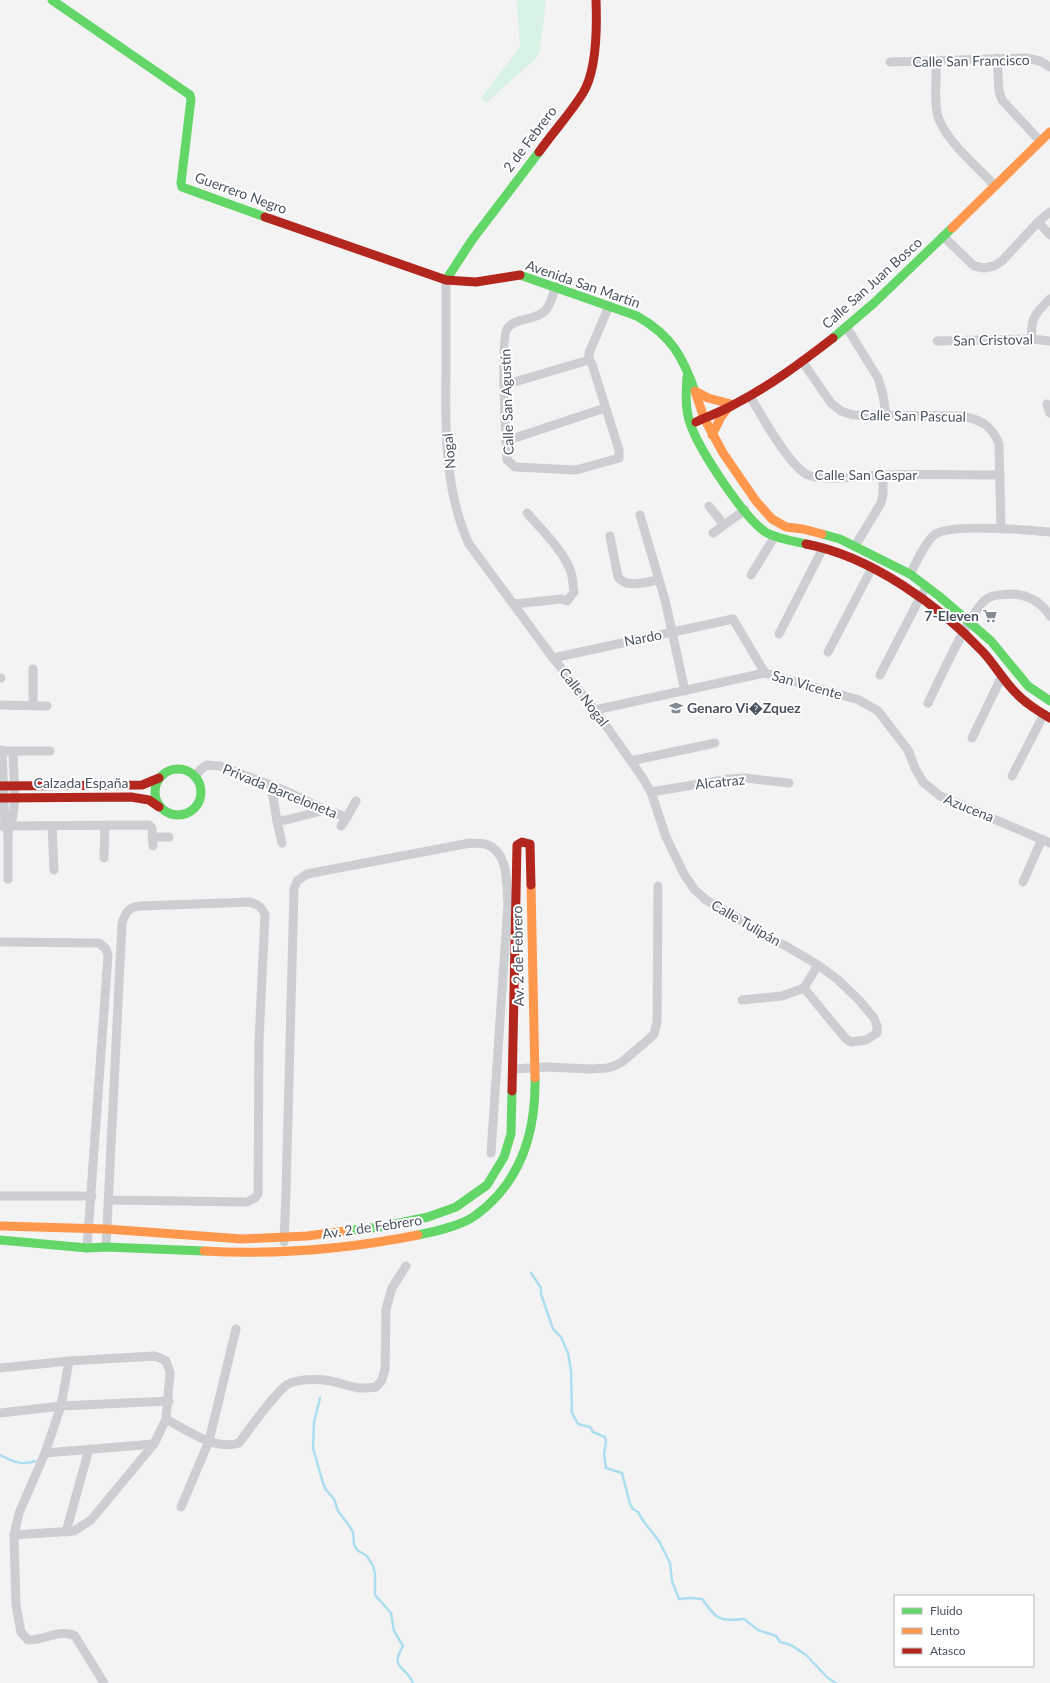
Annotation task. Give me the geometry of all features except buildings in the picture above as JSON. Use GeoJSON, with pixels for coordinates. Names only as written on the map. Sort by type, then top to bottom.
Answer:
{"type":"FeatureCollection","features":[{"type":"Feature","properties":{"kind":"street","name":"Guerrero Negro"},"geometry":{"type":"LineString","coordinates":[[52,0],[190,95],[191,99],[181,183],[182,187],[446,280]]}},
{"type":"Feature","properties":{"kind":"street","name":"2 de Febrero"},"geometry":{"type":"LineString","coordinates":[[446,280],[472,240],[584,92],[592,70],[596,48],[596,0]]}},
{"type":"Feature","properties":{"kind":"street"},"geometry":{"type":"LineString","coordinates":[[997,58],[999,91],[1002,100],[1040,141]]}},
{"type":"Feature","properties":{"kind":"street","name":"Calle San Francisco"},"geometry":{"type":"LineString","coordinates":[[890,62],[1026,58],[1040,61],[1050,67]]}},
{"type":"Feature","properties":{"kind":"street"},"geometry":{"type":"LineString","coordinates":[[936,60],[937,111],[941,124],[952,140],[994,185]]}},
{"type":"Feature","properties":{"kind":"street","name":"Calle San Juan Bosco"},"geometry":{"type":"LineString","coordinates":[[690,424],[750,396],[802,362],[847,328],[881,297],[1050,132]]}},
{"type":"Feature","properties":{"kind":"street"},"geometry":{"type":"LineString","coordinates":[[942,236],[974,266],[994,266],[1002,261],[1038,222],[1050,212]]}},
{"type":"Feature","properties":{"kind":"street"},"geometry":{"type":"LineString","coordinates":[[1038,222],[1050,235]]}},
{"type":"Feature","properties":{"kind":"street","name":"Avenida San Martín"},"geometry":{"type":"LineString","coordinates":[[446,280],[476,282],[521,275],[556,286],[637,316],[654,326],[666,338],[680,356],[688,371],[691,390]]}},
{"type":"Feature","properties":{"kind":"street","name":"Nogal"},"geometry":{"type":"LineString","coordinates":[[446,280],[446,408],[448,452],[453,492],[464,532],[470,544],[514,604]]}},
{"type":"Feature","properties":{"kind":"street","name":"Calle San Agustín"},"geometry":{"type":"LineString","coordinates":[[556,286],[546,311],[538,316],[513,323],[507,329],[504,338],[507,460],[515,467],[576,470],[619,458],[619,450],[605,408]]}},
{"type":"Feature","properties":{"kind":"street"},"geometry":{"type":"LineString","coordinates":[[1032,339],[1031,328],[1034,317],[1050,299]]}},
{"type":"Feature","properties":{"kind":"street"},"geometry":{"type":"LineString","coordinates":[[506,441],[605,408],[592,364],[589,360],[590,353],[609,306]]}},
{"type":"Feature","properties":{"kind":"street"},"geometry":{"type":"LineString","coordinates":[[847,328],[878,378],[886,414]]}},
{"type":"Feature","properties":{"kind":"street","name":"San Cristoval"},"geometry":{"type":"LineString","coordinates":[[937,341],[1032,339],[1050,341]]}},
{"type":"Feature","properties":{"kind":"street"},"geometry":{"type":"LineString","coordinates":[[504,384],[589,360]]}},
{"type":"Feature","properties":{"kind":"street","name":"Calle San Pascual"},"geometry":{"type":"LineString","coordinates":[[802,362],[831,403],[841,411],[853,415],[886,414],[960,416],[973,418],[985,424],[995,434],[999,444],[1001,530]]}},
{"type":"Feature","properties":{"kind":"street"},"geometry":{"type":"LineString","coordinates":[[691,390],[708,398],[731,404],[721,417],[712,435]]}},
{"type":"Feature","properties":{"kind":"street"},"geometry":{"type":"LineString","coordinates":[[691,390],[712,435],[756,500],[772,518],[786,527],[803,529],[840,539],[910,574],[927,586],[991,641],[1028,686],[1050,701]]}},
{"type":"Feature","properties":{"kind":"street"},"geometry":{"type":"LineString","coordinates":[[691,390],[690,424],[703,451],[753,521],[765,532],[823,548],[859,561],[904,586],[948,619],[985,654],[1012,689],[1047,716],[1012,776]]}},
{"type":"Feature","properties":{"kind":"street","name":"Calle San Gaspar"},"geometry":{"type":"LineString","coordinates":[[750,396],[768,427],[798,469],[808,476],[828,478],[883,475],[1000,475]]}},
{"type":"Feature","properties":{"kind":"street"},"geometry":{"type":"LineString","coordinates":[[855,546],[881,503],[883,494],[883,475]]}},
{"type":"Feature","properties":{"kind":"street"},"geometry":{"type":"LineString","coordinates":[[709,506],[724,526]]}},
{"type":"Feature","properties":{"kind":"street"},"geometry":{"type":"LineString","coordinates":[[714,533],[745,510]]}},
{"type":"Feature","properties":{"kind":"street"},"geometry":{"type":"LineString","coordinates":[[514,604],[561,599],[567,600],[574,592],[572,575],[565,560],[553,543],[527,513]]}},
{"type":"Feature","properties":{"kind":"street"},"geometry":{"type":"LineString","coordinates":[[595,710],[685,691],[665,600],[640,515]]}},
{"type":"Feature","properties":{"kind":"street"},"geometry":{"type":"LineString","coordinates":[[800,542],[803,529]]}},
{"type":"Feature","properties":{"kind":"street"},"geometry":{"type":"LineString","coordinates":[[910,574],[929,541],[935,535],[943,531],[953,529],[1050,532]]}},
{"type":"Feature","properties":{"kind":"street"},"geometry":{"type":"LineString","coordinates":[[610,536],[618,577],[622,581],[628,584],[658,580]]}},
{"type":"Feature","properties":{"kind":"street"},"geometry":{"type":"LineString","coordinates":[[751,575],[775,536]]}},
{"type":"Feature","properties":{"kind":"street"},"geometry":{"type":"LineString","coordinates":[[779,634],[823,548]]}},
{"type":"Feature","properties":{"kind":"street"},"geometry":{"type":"LineString","coordinates":[[828,652],[872,568]]}},
{"type":"Feature","properties":{"kind":"street"},"geometry":{"type":"LineString","coordinates":[[880,675],[919,598],[927,586]]}},
{"type":"Feature","properties":{"kind":"street"},"geometry":{"type":"LineString","coordinates":[[928,703],[978,606],[988,598],[999,595],[1020,595],[1036,601],[1050,616]]}},
{"type":"Feature","properties":{"kind":"street","name":"Calle Nogal"},"geometry":{"type":"LineString","coordinates":[[514,604],[553,658],[595,710],[651,792]]}},
{"type":"Feature","properties":{"kind":"street","name":"Nardo"},"geometry":{"type":"LineString","coordinates":[[553,658],[733,620],[765,672]]}},
{"type":"Feature","properties":{"kind":"street"},"geometry":{"type":"LineString","coordinates":[[33,669],[33,705]]}},
{"type":"Feature","properties":{"kind":"street","name":"San Vicente"},"geometry":{"type":"LineString","coordinates":[[685,691],[765,672],[859,700]]}},
{"type":"Feature","properties":{"kind":"street"},"geometry":{"type":"LineString","coordinates":[[972,738],[1002,676]]}},
{"type":"Feature","properties":{"kind":"street","name":"Azucena"},"geometry":{"type":"LineString","coordinates":[[859,700],[878,711],[908,750],[915,768],[923,782],[940,796],[1046,841]]}},
{"type":"Feature","properties":{"kind":"street"},"geometry":{"type":"LineString","coordinates":[[0,705],[47,706]]}},
{"type":"Feature","properties":{"kind":"street"},"geometry":{"type":"LineString","coordinates":[[631,761],[715,742]]}},
{"type":"Feature","properties":{"kind":"street"},"geometry":{"type":"LineString","coordinates":[[8,879],[6,827],[2,798],[1,750],[50,751]]}},
{"type":"Feature","properties":{"kind":"street"},"geometry":{"type":"LineString","coordinates":[[6,827],[14,798],[13,751]]}},
{"type":"Feature","properties":{"kind":"street","name":"Privada Barceloneta"},"geometry":{"type":"LineString","coordinates":[[195,776],[204,767],[213,765],[271,785],[325,810],[347,817]]}},
{"type":"Feature","properties":{"kind":"street"},"geometry":{"type":"LineString","coordinates":[[178,769],[186,770],[195,776],[201,786],[201,795],[193,810],[186,814],[177,816],[168,814],[159,806],[155,798],[154,790],[159,778],[165,772],[178,769]]}},
{"type":"Feature","properties":{"kind":"street","name":"Calzada España"},"geometry":{"type":"LineString","coordinates":[[2,786],[142,784],[159,778]]}},
{"type":"Feature","properties":{"kind":"street","name":"Alcatraz"},"geometry":{"type":"LineString","coordinates":[[651,792],[729,779],[745,778],[789,783]]}},
{"type":"Feature","properties":{"kind":"street"},"geometry":{"type":"LineString","coordinates":[[110,784],[111,796]]}},
{"type":"Feature","properties":{"kind":"street"},"geometry":{"type":"LineString","coordinates":[[271,785],[282,843]]}},
{"type":"Feature","properties":{"kind":"street","name":"Calle Tulipán"},"geometry":{"type":"LineString","coordinates":[[651,792],[666,837],[684,874],[694,889],[706,900],[736,917],[761,934],[786,946],[818,965],[837,979],[854,994],[874,1018],[878,1026],[877,1033],[872,1038],[858,1042],[851,1042],[844,1038],[804,988]]}},
{"type":"Feature","properties":{"kind":"street","name":"Calzada España"},"geometry":{"type":"LineString","coordinates":[[2,798],[111,796],[141,798],[149,800],[159,806]]}},
{"type":"Feature","properties":{"kind":"street","name":"Privada Barceloneta"},"geometry":{"type":"LineString","coordinates":[[340,826],[356,801]]}},
{"type":"Feature","properties":{"kind":"street"},"geometry":{"type":"LineString","coordinates":[[277,821],[325,810]]}},
{"type":"Feature","properties":{"kind":"street"},"geometry":{"type":"LineString","coordinates":[[104,858],[105,825]]}},
{"type":"Feature","properties":{"kind":"street"},"geometry":{"type":"LineString","coordinates":[[6,827],[150,825],[152,828],[152,842],[169,836]]}},
{"type":"Feature","properties":{"kind":"street"},"geometry":{"type":"LineString","coordinates":[[52,826],[54,870]]}},
{"type":"Feature","properties":{"kind":"street"},"geometry":{"type":"LineString","coordinates":[[1023,882],[1046,841]]}},
{"type":"Feature","properties":{"kind":"street","name":"Av. 2 de Febrero"},"geometry":{"type":"LineString","coordinates":[[0,1226],[106,1229],[242,1239],[285,1236],[315,1236],[380,1227],[428,1217],[456,1207],[486,1185],[504,1157],[511,1134],[517,845],[522,842],[530,844],[534,1100],[529,1138],[513,1175],[496,1197],[475,1216],[430,1234],[380,1243],[307,1250],[241,1253],[106,1247],[87,1248],[0,1240]]}},
{"type":"Feature","properties":{"kind":"street"},"geometry":{"type":"LineString","coordinates":[[282,1250],[285,1236],[294,889],[297,881],[307,874],[470,843],[488,844],[500,853],[504,862],[508,903],[491,1153]]}},
{"type":"Feature","properties":{"kind":"street"},"geometry":{"type":"LineString","coordinates":[[513,1069],[534,1067],[607,1068],[622,1062],[654,1034],[657,1022],[658,886]]}},
{"type":"Feature","properties":{"kind":"street"},"geometry":{"type":"LineString","coordinates":[[106,1247],[122,922],[126,911],[132,907],[140,906],[250,902],[258,905],[262,908],[265,915],[259,1041],[258,1194],[255,1198],[247,1202],[109,1200]]}},
{"type":"Feature","properties":{"kind":"street"},"geometry":{"type":"LineString","coordinates":[[0,942],[99,943],[106,949],[108,955],[92,1196],[87,1248]]}},
{"type":"Feature","properties":{"kind":"street"},"geometry":{"type":"LineString","coordinates":[[742,1000],[782,996],[804,988],[818,965]]}},
{"type":"Feature","properties":{"kind":"street"},"geometry":{"type":"LineString","coordinates":[[0,1196],[92,1196]]}},
{"type":"Feature","properties":{"kind":"street"},"geometry":{"type":"LineString","coordinates":[[166,1420],[208,1441],[224,1446],[239,1442],[279,1392],[287,1385],[297,1381],[326,1380],[352,1388],[366,1389],[376,1387],[382,1380],[385,1369],[386,1309],[392,1288],[406,1266]]}},
{"type":"Feature","properties":{"kind":"street"},"geometry":{"type":"LineString","coordinates":[[181,1507],[208,1441],[236,1329]]}},
{"type":"Feature","properties":{"kind":"street"},"geometry":{"type":"LineString","coordinates":[[0,1368],[69,1361],[154,1356],[166,1361],[170,1372],[169,1401],[166,1420],[154,1444],[91,1520],[74,1531],[14,1535]]}},
{"type":"Feature","properties":{"kind":"street"},"geometry":{"type":"LineString","coordinates":[[69,1361],[61,1406],[45,1453],[19,1513],[14,1535],[16,1605],[21,1632],[28,1640],[61,1633],[75,1636],[104,1683]]}},
{"type":"Feature","properties":{"kind":"street"},"geometry":{"type":"LineString","coordinates":[[0,1413],[61,1406],[169,1401]]}},
{"type":"Feature","properties":{"kind":"street"},"geometry":{"type":"LineString","coordinates":[[45,1453],[154,1444]]}},
{"type":"Feature","properties":{"kind":"street"},"geometry":{"type":"LineString","coordinates":[[66,1532],[89,1449]]}},
{"type":"Feature","properties":{"kind":"green space"},"geometry":{"type":"Polygon","coordinates":[[[517,0],[546,0],[540,50],[536,58],[486,103],[481,98],[520,47],[517,0]]]}},
{"type":"Feature","properties":{"kind":"waterway"},"geometry":{"type":"LineString","coordinates":[[531,1273],[541,1288],[541,1294],[553,1329],[561,1337],[568,1353],[571,1371],[572,1413],[578,1424],[590,1427],[593,1432],[605,1437],[606,1442],[604,1454],[606,1468],[622,1473],[630,1504],[633,1509],[638,1512],[659,1541],[670,1563],[672,1581],[679,1599],[702,1599],[711,1611],[719,1618],[729,1620],[744,1619],[758,1630],[776,1636],[780,1642],[791,1645],[806,1655],[828,1678],[836,1683]]}},
{"type":"Feature","properties":{"kind":"waterway"},"geometry":{"type":"LineString","coordinates":[[320,1398],[314,1422],[313,1448],[323,1483],[326,1490],[334,1499],[338,1511],[353,1532],[354,1544],[357,1550],[367,1556],[373,1566],[375,1573],[375,1595],[391,1613],[394,1631],[403,1646],[399,1654],[398,1664],[407,1673],[413,1683]]}},
{"type":"Feature","properties":{"kind":"waterway"},"geometry":{"type":"LineString","coordinates":[[0,1455],[21,1463],[35,1461]]}},
{"type":"Feature","properties":{"kind":"traffic: fast"},"geometry":{"type":"LineString","coordinates":[[52,0],[190,95],[191,99],[181,183],[182,187],[265,217]]}},
{"type":"Feature","properties":{"kind":"traffic: fast"},"geometry":{"type":"LineString","coordinates":[[446,280],[472,240],[539,152]]}},
{"type":"Feature","properties":{"kind":"traffic: fast"},"geometry":{"type":"LineString","coordinates":[[833,338],[874,303],[952,228]]}},
{"type":"Feature","properties":{"kind":"traffic: fast"},"geometry":{"type":"LineString","coordinates":[[520,275],[637,316],[649,324],[659,331],[675,349],[681,358],[696,394]]}},
{"type":"Feature","properties":{"kind":"traffic: fast"},"geometry":{"type":"LineString","coordinates":[[687,377],[686,394],[690,423],[702,449],[735,499],[758,526],[767,533],[806,544]]}},
{"type":"Feature","properties":{"kind":"traffic: fast"},"geometry":{"type":"LineString","coordinates":[[822,534],[840,539],[910,574],[939,596],[991,641],[1028,686],[1050,701]]}},
{"type":"Feature","properties":{"kind":"traffic: fast"},"geometry":{"type":"LineString","coordinates":[[183,769],[195,775],[200,783],[201,792],[200,801],[195,809],[187,814],[173,815],[161,809],[156,801],[155,787],[161,775],[169,770],[183,769]]}},
{"type":"Feature","properties":{"kind":"traffic: fast"},"geometry":{"type":"LineString","coordinates":[[418,1235],[448,1228],[470,1219],[491,1202],[504,1187],[515,1171],[529,1136],[535,1098],[535,1078]]}},
{"type":"Feature","properties":{"kind":"traffic: fast"},"geometry":{"type":"LineString","coordinates":[[346,1231],[380,1227],[428,1217],[456,1207],[487,1185],[504,1157],[511,1134],[512,1091]]}},
{"type":"Feature","properties":{"kind":"traffic: fast"},"geometry":{"type":"LineString","coordinates":[[0,1240],[87,1248],[106,1247],[204,1251]]}},
{"type":"Feature","properties":{"kind":"traffic: slow"},"geometry":{"type":"LineString","coordinates":[[952,228],[1050,132]]}},
{"type":"Feature","properties":{"kind":"traffic: slow"},"geometry":{"type":"LineString","coordinates":[[695,391],[708,398],[731,404],[721,417],[712,435]]}},
{"type":"Feature","properties":{"kind":"traffic: slow"},"geometry":{"type":"LineString","coordinates":[[696,394],[704,418],[723,453],[756,501],[772,519],[786,527],[803,529],[822,534]]}},
{"type":"Feature","properties":{"kind":"traffic: slow"},"geometry":{"type":"LineString","coordinates":[[531,885],[535,1078]]}},
{"type":"Feature","properties":{"kind":"traffic: slow"},"geometry":{"type":"LineString","coordinates":[[0,1226],[106,1229],[242,1239],[307,1236],[346,1231]]}},
{"type":"Feature","properties":{"kind":"traffic: slow"},"geometry":{"type":"LineString","coordinates":[[204,1251],[258,1252],[311,1250],[365,1244],[418,1235]]}},
{"type":"Feature","properties":{"kind":"traffic: jam"},"geometry":{"type":"LineString","coordinates":[[539,152],[578,101],[588,83],[594,60],[596,0]]}},
{"type":"Feature","properties":{"kind":"traffic: jam"},"geometry":{"type":"LineString","coordinates":[[265,217],[446,280],[476,282],[520,275]]}},
{"type":"Feature","properties":{"kind":"traffic: jam"},"geometry":{"type":"LineString","coordinates":[[696,422],[726,409],[773,382],[833,338]]}},
{"type":"Feature","properties":{"kind":"traffic: jam"},"geometry":{"type":"LineString","coordinates":[[806,544],[830,550],[854,559],[879,571],[925,600],[965,634],[983,652],[1020,697],[1032,707],[1050,718]]}},
{"type":"Feature","properties":{"kind":"traffic: jam"},"geometry":{"type":"LineString","coordinates":[[0,786],[142,785],[159,778]]}},
{"type":"Feature","properties":{"kind":"traffic: jam"},"geometry":{"type":"LineString","coordinates":[[0,798],[131,797],[149,800],[159,807]]}},
{"type":"Feature","properties":{"kind":"traffic: jam"},"geometry":{"type":"LineString","coordinates":[[512,1091],[517,845],[522,842],[530,844],[531,885]]}},
{"type":"Feature","properties":{"kind":"place","name":"7-Eleven"},"geometry":{"type":"Point","coordinates":[990,616]}},
{"type":"Feature","properties":{"kind":"place","name":"Genaro Vi�Zquez"},"geometry":{"type":"Point","coordinates":[676,708]}}]}
